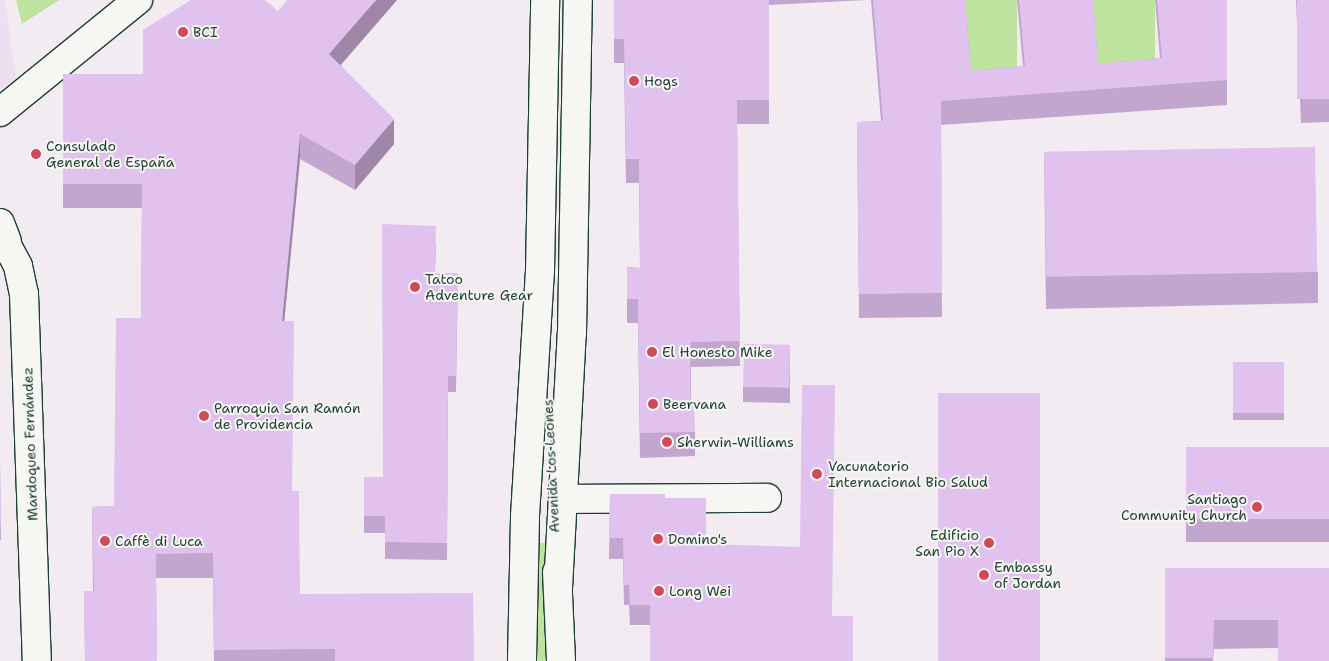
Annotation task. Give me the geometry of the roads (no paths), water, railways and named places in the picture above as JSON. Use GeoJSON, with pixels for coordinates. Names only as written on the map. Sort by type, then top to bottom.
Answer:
{"type":"FeatureCollection","features":[{"type":"Feature","properties":{"kind":"main road"},"geometry":{"type":"LineString","coordinates":[[1,113],[138,0]]}},
{"type":"Feature","properties":{"kind":"main road","name":"Avenida Los Leones"},"geometry":{"type":"LineString","coordinates":[[522,661],[525,516],[540,270],[546,0]]}},
{"type":"Feature","properties":{"kind":"main road"},"geometry":{"type":"LineString","coordinates":[[558,588],[565,499],[572,333],[578,0]]}},
{"type":"Feature","properties":{"kind":"main road","name":"Mardoqueo Fernández"},"geometry":{"type":"LineString","coordinates":[[2,232],[18,266],[26,319],[37,661]]}},
{"type":"Feature","properties":{"kind":"main road","name":"Avenida Los Leones"},"geometry":{"type":"LineString","coordinates":[[540,270],[561,661]]}},
{"type":"Feature","properties":{"kind":"main road"},"geometry":{"type":"LineString","coordinates":[[565,499],[767,498]]}},
{"type":"Feature","properties":{"kind":"place","name":"BCI"},"geometry":{"type":"Point","coordinates":[183,32]}},
{"type":"Feature","properties":{"kind":"place","name":"Hogs"},"geometry":{"type":"Point","coordinates":[634,81]}},
{"type":"Feature","properties":{"kind":"place","name":"Consulado General de España"},"geometry":{"type":"Point","coordinates":[36,154]}},
{"type":"Feature","properties":{"kind":"place","name":"Tatoo Adventure Gear"},"geometry":{"type":"Point","coordinates":[415,287]}},
{"type":"Feature","properties":{"kind":"place","name":"El Honesto Mike"},"geometry":{"type":"Point","coordinates":[652,352]}},
{"type":"Feature","properties":{"kind":"place","name":"Beervana"},"geometry":{"type":"Point","coordinates":[653,404]}},
{"type":"Feature","properties":{"kind":"place","name":"Parroquia San Ramón de Providencia"},"geometry":{"type":"Point","coordinates":[204,416]}},
{"type":"Feature","properties":{"kind":"place","name":"Sherwin-Williams"},"geometry":{"type":"Point","coordinates":[667,442]}},
{"type":"Feature","properties":{"kind":"place","name":"Vacunatorio Internacional Bio Salud"},"geometry":{"type":"Point","coordinates":[817,474]}},
{"type":"Feature","properties":{"kind":"place","name":"Santiago Community Church"},"geometry":{"type":"Point","coordinates":[1257,507]}},
{"type":"Feature","properties":{"kind":"place","name":"Domino's"},"geometry":{"type":"Point","coordinates":[658,539]}},
{"type":"Feature","properties":{"kind":"place","name":"Caffè di Luca"},"geometry":{"type":"Point","coordinates":[105,541]}},
{"type":"Feature","properties":{"kind":"place","name":"Edificio San Pio X"},"geometry":{"type":"Point","coordinates":[989,543]}},
{"type":"Feature","properties":{"kind":"place","name":"Embassy of Jordan"},"geometry":{"type":"Point","coordinates":[984,575]}},
{"type":"Feature","properties":{"kind":"place","name":"Long Wei"},"geometry":{"type":"Point","coordinates":[659,591]}}]}
